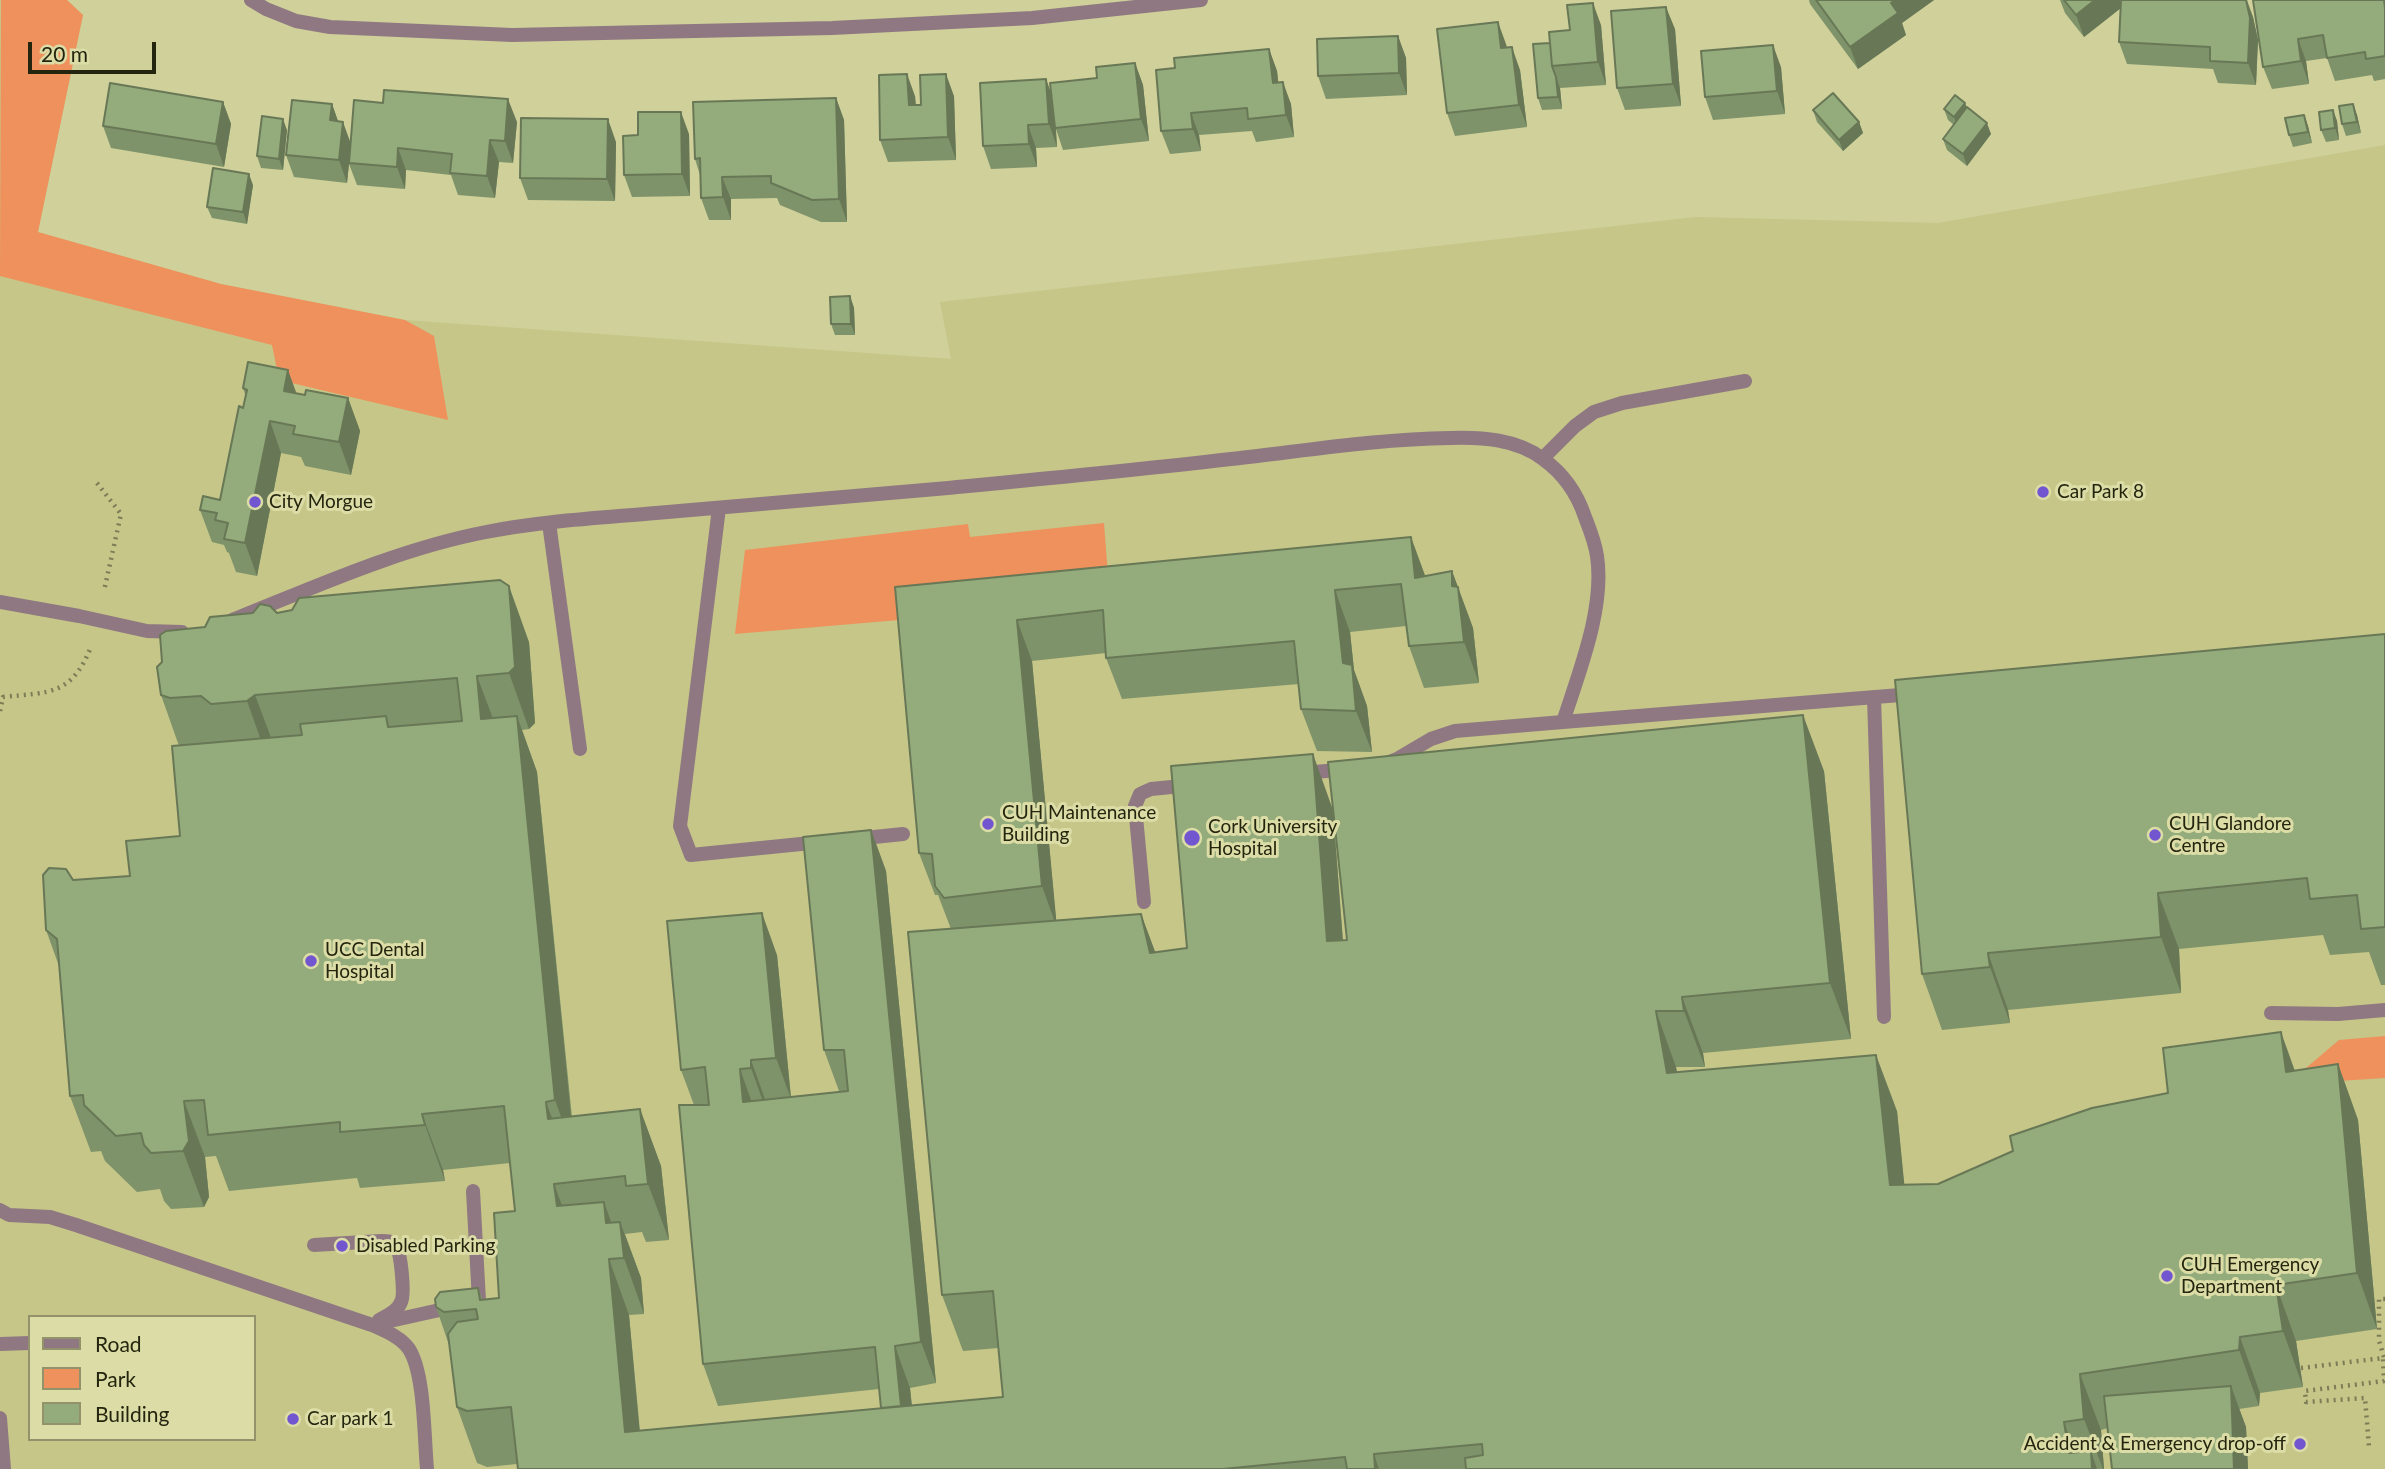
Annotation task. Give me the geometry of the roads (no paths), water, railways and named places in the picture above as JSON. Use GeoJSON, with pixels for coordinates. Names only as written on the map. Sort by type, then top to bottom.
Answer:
{"type":"FeatureCollection","features":[{"type":"Feature","properties":{"kind":"street"},"geometry":{"type":"LineString","coordinates":[[251,0],[296,21],[330,27],[512,35],[832,28],[1031,18],[1201,0]]}},
{"type":"Feature","properties":{"kind":"street"},"geometry":{"type":"LineString","coordinates":[[1543,458],[1575,426],[1594,412],[1622,402],[1745,381]]}},
{"type":"Feature","properties":{"kind":"street"},"geometry":{"type":"LineString","coordinates":[[216,626],[417,549],[491,531],[549,523],[1127,471],[1376,443],[1452,438],[1502,440],[1543,458],[1562,475],[1579,499],[1593,538],[1599,579],[1594,612],[1563,722]]}},
{"type":"Feature","properties":{"kind":"street"},"geometry":{"type":"LineString","coordinates":[[719,508],[680,827],[691,855],[903,834]]}},
{"type":"Feature","properties":{"kind":"street"},"geometry":{"type":"LineString","coordinates":[[549,523],[580,749]]}},
{"type":"Feature","properties":{"kind":"street"},"geometry":{"type":"LineString","coordinates":[[0,602],[147,631],[197,631]]}},
{"type":"Feature","properties":{"kind":"street"},"geometry":{"type":"LineString","coordinates":[[1290,775],[1366,767],[1397,759],[1431,739],[1455,731],[1929,692]]}},
{"type":"Feature","properties":{"kind":"street"},"geometry":{"type":"LineString","coordinates":[[1874,697],[1884,1017]]}},
{"type":"Feature","properties":{"kind":"street"},"geometry":{"type":"LineString","coordinates":[[1144,902],[1135,806],[1140,794],[1152,789],[1207,783]]}},
{"type":"Feature","properties":{"kind":"street"},"geometry":{"type":"LineString","coordinates":[[2271,1013],[2338,1014],[2385,1010]]}},
{"type":"Feature","properties":{"kind":"street"},"geometry":{"type":"LineString","coordinates":[[372,1325],[480,1301],[473,1191]]}},
{"type":"Feature","properties":{"kind":"street"},"geometry":{"type":"LineString","coordinates":[[0,1210],[9,1215],[50,1217],[76,1225],[372,1325],[393,1335],[408,1348],[419,1376],[427,1469]]}},
{"type":"Feature","properties":{"kind":"street"},"geometry":{"type":"LineString","coordinates":[[314,1245],[381,1241],[392,1242],[398,1248],[403,1292],[401,1303],[395,1311],[372,1325]]}},
{"type":"Feature","properties":{"kind":"street"},"geometry":{"type":"LineString","coordinates":[[0,1344],[28,1343]]}},
{"type":"Feature","properties":{"kind":"street"},"geometry":{"type":"LineString","coordinates":[[0,1418],[4,1469]]}},
{"type":"Feature","properties":{"kind":"place","name":"Car Park 8"},"geometry":{"type":"Point","coordinates":[2043,492]}},
{"type":"Feature","properties":{"kind":"place","name":"City Morgue"},"geometry":{"type":"Point","coordinates":[255,502]}},
{"type":"Feature","properties":{"kind":"place","name":"CUH Maintenance Building"},"geometry":{"type":"Point","coordinates":[988,824]}},
{"type":"Feature","properties":{"kind":"place","name":"CUH Glandore Centre"},"geometry":{"type":"Point","coordinates":[2155,835]}},
{"type":"Feature","properties":{"kind":"place","name":"Cork University Hospital"},"geometry":{"type":"Point","coordinates":[1192,838]}},
{"type":"Feature","properties":{"kind":"place","name":"UCC Dental Hospital"},"geometry":{"type":"Point","coordinates":[311,961]}},
{"type":"Feature","properties":{"kind":"place","name":"Disabled Parking"},"geometry":{"type":"Point","coordinates":[342,1246]}},
{"type":"Feature","properties":{"kind":"place","name":"CUH Emergency Department"},"geometry":{"type":"Point","coordinates":[2167,1276]}},
{"type":"Feature","properties":{"kind":"place","name":"Car park 1"},"geometry":{"type":"Point","coordinates":[293,1419]}},
{"type":"Feature","properties":{"kind":"place","name":"Accident & Emergency drop-off"},"geometry":{"type":"Point","coordinates":[2300,1444]}}]}
